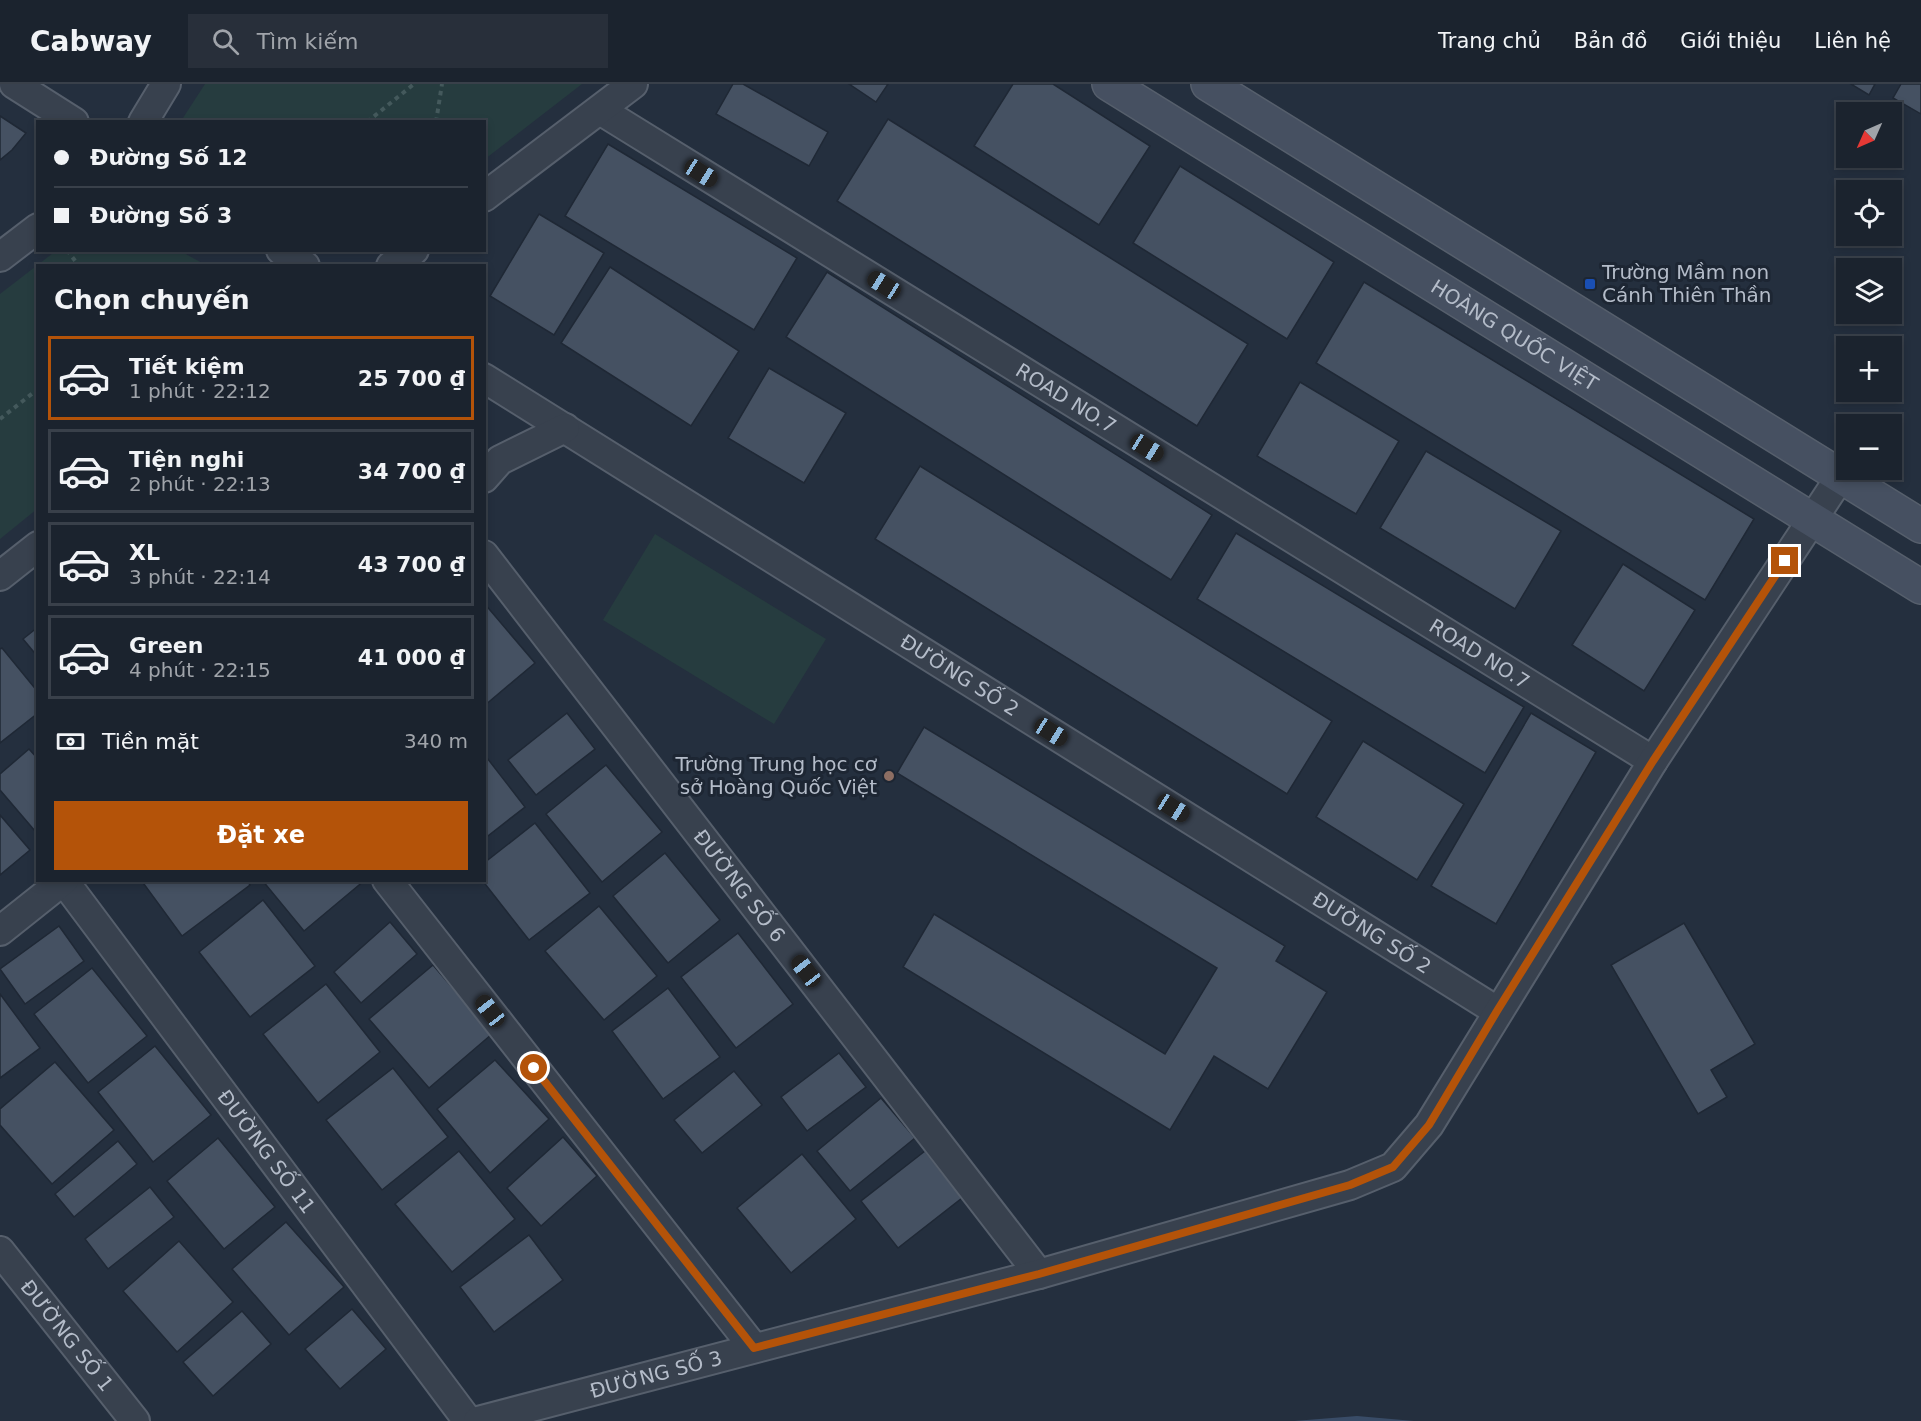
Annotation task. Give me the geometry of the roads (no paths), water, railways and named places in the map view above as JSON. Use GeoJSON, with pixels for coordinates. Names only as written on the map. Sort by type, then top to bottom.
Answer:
{"type":"FeatureCollection","features":[{"type":"Feature","properties":{"kind":"main road","name":"HOÀNG QUỐC VIỆT"},"geometry":{"type":"LineString","coordinates":[[1109,84],[1921,587]]}},
{"type":"Feature","properties":{"kind":"main road"},"geometry":{"type":"LineString","coordinates":[[1208,84],[1836,474]]}},
{"type":"Feature","properties":{"kind":"main road"},"geometry":{"type":"LineString","coordinates":[[1846,480],[1921,526]]}},
{"type":"Feature","properties":{"kind":"street"},"geometry":{"type":"LineString","coordinates":[[14,84],[71,120]]}},
{"type":"Feature","properties":{"kind":"street"},"geometry":{"type":"LineString","coordinates":[[144,120],[165,84]]}},
{"type":"Feature","properties":{"kind":"street"},"geometry":{"type":"LineString","coordinates":[[486,196],[633,84]]}},
{"type":"Feature","properties":{"kind":"street","name":"ROAD NO.7"},"geometry":{"type":"LineString","coordinates":[[600,110],[1653,761]]}},
{"type":"Feature","properties":{"kind":"street"},"geometry":{"type":"LineString","coordinates":[[0,257],[36,230]]}},
{"type":"Feature","properties":{"kind":"street"},"geometry":{"type":"LineString","coordinates":[[394,264],[411,252]]}},
{"type":"Feature","properties":{"kind":"street","name":"ĐƯỜNG SỐ 2"},"geometry":{"type":"LineString","coordinates":[[486,379],[1497,1011]]}},
{"type":"Feature","properties":{"kind":"street"},"geometry":{"type":"LineString","coordinates":[[486,476],[500,460],[565,428]]}},
{"type":"Feature","properties":{"kind":"street","name":"ĐƯỜNG SỐ 3"},"geometry":{"type":"LineString","coordinates":[[478,1421],[1039,1274],[1350,1185],[1393,1167],[1429,1125],[1497,1011],[1653,761],[1839,480]]}},
{"type":"Feature","properties":{"kind":"street"},"geometry":{"type":"LineString","coordinates":[[0,576],[36,548]]}},
{"type":"Feature","properties":{"kind":"street","name":"ĐƯỜNG SỐ 6"},"geometry":{"type":"LineString","coordinates":[[486,558],[1039,1274]]}},
{"type":"Feature","properties":{"kind":"street"},"geometry":{"type":"LineString","coordinates":[[0,931],[63,882]]}},
{"type":"Feature","properties":{"kind":"street","name":"ĐƯỜNG SỐ 11"},"geometry":{"type":"LineString","coordinates":[[65,882],[468,1421]]}},
{"type":"Feature","properties":{"kind":"street"},"geometry":{"type":"LineString","coordinates":[[389,882],[754,1348]]}},
{"type":"Feature","properties":{"kind":"street","name":"ĐƯỜNG SỐ 1"},"geometry":{"type":"LineString","coordinates":[[0,1251],[135,1421]]}},
{"type":"Feature","properties":{"kind":"water"},"geometry":{"type":"Polygon","coordinates":[[[1357,1416],[1414,1421],[1294,1421],[1357,1416]]]}},
{"type":"Feature","properties":{"kind":"place","name":"Trường Mầm non Cánh Thiên Thần"},"geometry":{"type":"Point","coordinates":[1590,284]}},
{"type":"Feature","properties":{"kind":"place","name":"Trường Trung học cơ sở Hoàng Quốc Việt"},"geometry":{"type":"Point","coordinates":[889,776]}}]}
